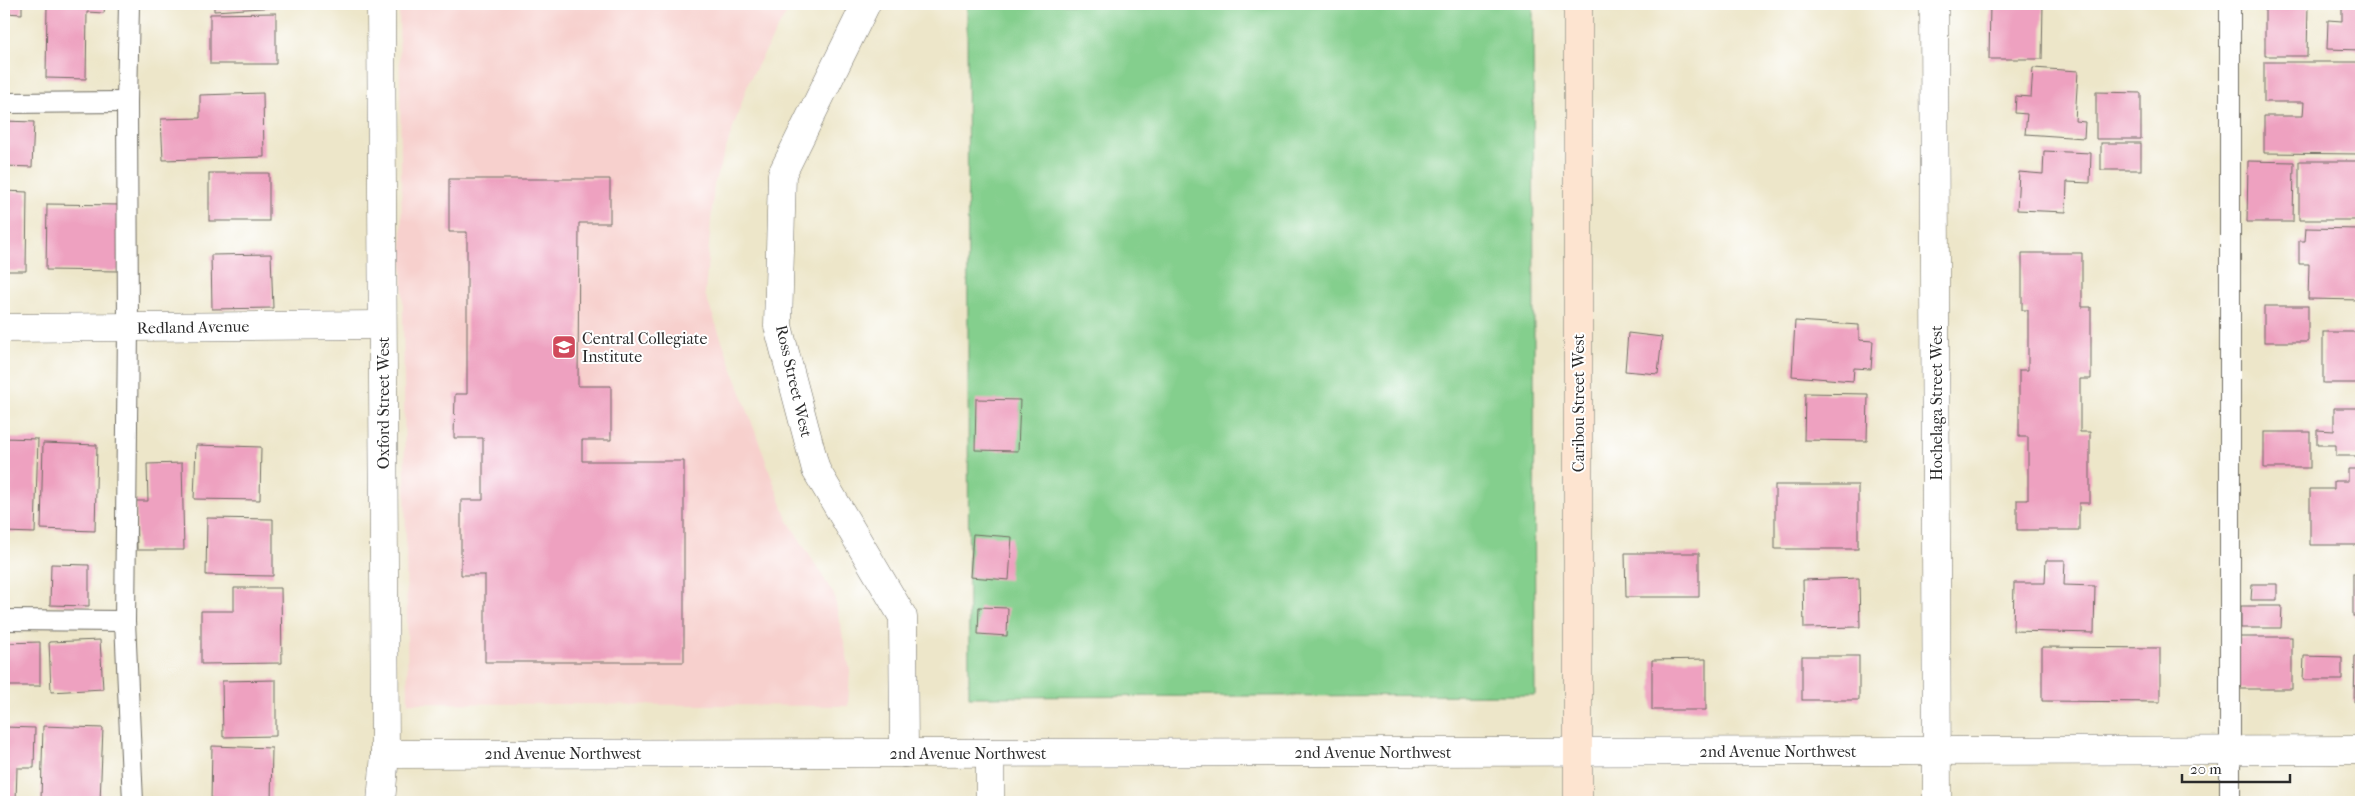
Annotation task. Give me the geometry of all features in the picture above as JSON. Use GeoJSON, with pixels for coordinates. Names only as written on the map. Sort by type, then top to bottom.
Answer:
{"type":"FeatureCollection","features":[{"type":"Feature","properties":{"kind":"street","name":"Oxford Street West"},"geometry":{"type":"LineString","coordinates":[[381,4],[385,754],[381,802]]}},
{"type":"Feature","properties":{"kind":"street","name":"Ross Street West"},"geometry":{"type":"LineString","coordinates":[[866,4],[782,174],[778,326],[816,470],[903,617],[904,753]]}},
{"type":"Feature","properties":{"kind":"street","name":"Caribou Street West"},"geometry":{"type":"LineString","coordinates":[[1578,4],[1578,802]]}},
{"type":"Feature","properties":{"kind":"street","name":"Hochelaga Street West"},"geometry":{"type":"LineString","coordinates":[[1934,4],[1937,802]]}},
{"type":"Feature","properties":{"kind":"street","name":"Redland Avenue"},"geometry":{"type":"LineString","coordinates":[[4,328],[382,325]]}},
{"type":"Feature","properties":{"kind":"street","name":"2nd Avenue Northwest"},"geometry":{"type":"LineString","coordinates":[[385,754],[2361,750]]}},
{"type":"Feature","properties":{"kind":"street"},"geometry":{"type":"LineString","coordinates":[[990,753],[990,802]]}},
{"type":"Feature","properties":{"kind":"lane"},"geometry":{"type":"LineString","coordinates":[[129,4],[126,102],[128,328],[125,621],[133,802]]}},
{"type":"Feature","properties":{"kind":"lane"},"geometry":{"type":"LineString","coordinates":[[2230,4],[2230,802]]}},
{"type":"Feature","properties":{"kind":"lane"},"geometry":{"type":"LineString","coordinates":[[4,102],[126,102]]}},
{"type":"Feature","properties":{"kind":"lane"},"geometry":{"type":"LineString","coordinates":[[4,620],[125,621]]}},
{"type":"Feature","properties":{"kind":"shaded area","name":"Central Collegiate Institute"},"geometry":{"type":"Polygon","coordinates":[[[399,4],[795,4],[784,17],[749,81],[714,184],[705,294],[787,519],[834,595],[850,670],[848,706],[408,703],[399,4]]]}},
{"type":"Feature","properties":{"kind":"green space"},"geometry":{"type":"Polygon","coordinates":[[[967,4],[1533,4],[1535,695],[969,697],[967,4]]]}},
{"type":"Feature","properties":{"kind":"building"},"geometry":{"type":"Polygon","coordinates":[[[4,4],[22,4],[22,14],[4,13],[4,4]]]}},
{"type":"Feature","properties":{"kind":"building"},"geometry":{"type":"Polygon","coordinates":[[[47,4],[105,4],[104,13],[87,12],[86,79],[46,78],[47,4]]]}},
{"type":"Feature","properties":{"kind":"building"},"geometry":{"type":"Polygon","coordinates":[[[214,4],[277,4],[278,7],[214,11],[214,4]]]}},
{"type":"Feature","properties":{"kind":"building"},"geometry":{"type":"Polygon","coordinates":[[[1990,4],[2043,4],[2042,59],[1989,59],[1990,4]]]}},
{"type":"Feature","properties":{"kind":"building"},"geometry":{"type":"Polygon","coordinates":[[[2265,4],[2308,4],[2307,56],[2265,56],[2265,4]]]}},
{"type":"Feature","properties":{"kind":"building"},"geometry":{"type":"Polygon","coordinates":[[[2342,4],[2361,4],[2361,50],[2327,49],[2328,20],[2342,21],[2342,4]]]}},
{"type":"Feature","properties":{"kind":"building"},"geometry":{"type":"Polygon","coordinates":[[[276,13],[276,64],[210,64],[210,14],[276,13]]]}},
{"type":"Feature","properties":{"kind":"building"},"geometry":{"type":"Polygon","coordinates":[[[2264,62],[2361,62],[2361,154],[2264,153],[2264,116],[2303,116],[2304,102],[2264,102],[2264,62]]]}},
{"type":"Feature","properties":{"kind":"building"},"geometry":{"type":"Polygon","coordinates":[[[2033,68],[2078,71],[2075,121],[2085,122],[2084,138],[2025,134],[2027,114],[2015,113],[2016,96],[2031,97],[2033,68]]]}},
{"type":"Feature","properties":{"kind":"building"},"geometry":{"type":"Polygon","coordinates":[[[2096,92],[2141,93],[2141,139],[2096,139],[2096,92]]]}},
{"type":"Feature","properties":{"kind":"building"},"geometry":{"type":"Polygon","coordinates":[[[263,93],[264,157],[163,160],[161,119],[200,118],[200,95],[263,93]]]}},
{"type":"Feature","properties":{"kind":"building"},"geometry":{"type":"Polygon","coordinates":[[[4,121],[34,122],[32,167],[4,166],[4,121]]]}},
{"type":"Feature","properties":{"kind":"building"},"geometry":{"type":"Polygon","coordinates":[[[2101,143],[2141,143],[2141,170],[2101,170],[2101,143]]]}},
{"type":"Feature","properties":{"kind":"building"},"geometry":{"type":"Polygon","coordinates":[[[2044,151],[2091,153],[2090,183],[2067,182],[2066,212],[2017,210],[2019,172],[2043,174],[2044,151]]]}},
{"type":"Feature","properties":{"kind":"building"},"geometry":{"type":"Polygon","coordinates":[[[2248,161],[2294,162],[2293,222],[2247,222],[2248,161]]]}},
{"type":"Feature","properties":{"kind":"building"},"geometry":{"type":"Polygon","coordinates":[[[2299,161],[2361,161],[2361,220],[2299,220],[2299,161]]]}},
{"type":"Feature","properties":{"kind":"building"},"geometry":{"type":"Polygon","coordinates":[[[209,173],[269,173],[269,221],[209,221],[209,173]]]}},
{"type":"Feature","properties":{"kind":"building","name":"Central Collegiate Institute"},"geometry":{"type":"Polygon","coordinates":[[[449,179],[610,179],[610,223],[579,223],[578,386],[611,386],[611,440],[582,440],[582,461],[684,461],[684,662],[485,662],[485,575],[461,575],[461,500],[483,500],[483,438],[454,438],[455,394],[467,394],[467,232],[449,232],[449,179]]]}},
{"type":"Feature","properties":{"kind":"building"},"geometry":{"type":"Polygon","coordinates":[[[4,191],[27,192],[26,271],[4,271],[4,191]]]}},
{"type":"Feature","properties":{"kind":"building"},"geometry":{"type":"Polygon","coordinates":[[[47,204],[121,205],[119,271],[46,270],[47,204]]]}},
{"type":"Feature","properties":{"kind":"building"},"geometry":{"type":"Polygon","coordinates":[[[2306,228],[2361,229],[2361,300],[2308,299],[2309,264],[2299,264],[2299,241],[2305,241],[2306,228]]]}},
{"type":"Feature","properties":{"kind":"building"},"geometry":{"type":"Polygon","coordinates":[[[2022,253],[2082,253],[2082,307],[2091,307],[2091,379],[2080,379],[2080,432],[2090,432],[2090,503],[2079,503],[2079,530],[2017,530],[2017,500],[2028,500],[2028,437],[2019,437],[2019,370],[2028,370],[2028,310],[2022,310],[2022,253]]]}},
{"type":"Feature","properties":{"kind":"building"},"geometry":{"type":"Polygon","coordinates":[[[271,254],[273,308],[212,309],[211,255],[271,254]]]}},
{"type":"Feature","properties":{"kind":"building"},"geometry":{"type":"Polygon","coordinates":[[[2264,306],[2308,306],[2308,342],[2264,342],[2264,306]]]}},
{"type":"Feature","properties":{"kind":"building"},"geometry":{"type":"Polygon","coordinates":[[[1795,321],[1859,325],[1859,340],[1873,341],[1871,369],[1854,368],[1853,381],[1792,376],[1795,321]]]}},
{"type":"Feature","properties":{"kind":"building"},"geometry":{"type":"Polygon","coordinates":[[[2323,332],[2361,332],[2361,383],[2323,383],[2323,332]]]}},
{"type":"Feature","properties":{"kind":"building"},"geometry":{"type":"Polygon","coordinates":[[[1628,333],[1662,337],[1658,374],[1625,371],[1628,333]]]}},
{"type":"Feature","properties":{"kind":"building"},"geometry":{"type":"Polygon","coordinates":[[[1805,393],[1868,394],[1867,441],[1804,440],[1805,393]]]}},
{"type":"Feature","properties":{"kind":"building"},"geometry":{"type":"Polygon","coordinates":[[[976,399],[1020,400],[1018,451],[975,450],[976,399]]]}},
{"type":"Feature","properties":{"kind":"building"},"geometry":{"type":"Polygon","coordinates":[[[2334,408],[2361,408],[2361,456],[2336,456],[2336,445],[2317,445],[2317,430],[2334,431],[2334,408]]]}},
{"type":"Feature","properties":{"kind":"building"},"geometry":{"type":"Polygon","coordinates":[[[2264,432],[2310,432],[2310,468],[2264,468],[2264,432]]]}},
{"type":"Feature","properties":{"kind":"building"},"geometry":{"type":"Polygon","coordinates":[[[4,438],[38,439],[35,533],[4,532],[4,438]]]}},
{"type":"Feature","properties":{"kind":"building"},"geometry":{"type":"Polygon","coordinates":[[[43,443],[97,445],[95,531],[41,529],[43,443]]]}},
{"type":"Feature","properties":{"kind":"building"},"geometry":{"type":"Polygon","coordinates":[[[196,445],[261,447],[260,500],[194,499],[196,445]]]}},
{"type":"Feature","properties":{"kind":"building"},"geometry":{"type":"Polygon","coordinates":[[[182,463],[184,550],[137,550],[136,501],[148,501],[147,464],[182,463]]]}},
{"type":"Feature","properties":{"kind":"building"},"geometry":{"type":"Polygon","coordinates":[[[2348,469],[2361,469],[2361,545],[2310,545],[2310,489],[2334,489],[2334,481],[2348,481],[2348,469]]]}},
{"type":"Feature","properties":{"kind":"building"},"geometry":{"type":"Polygon","coordinates":[[[1775,485],[1858,485],[1858,549],[1775,549],[1775,485]]]}},
{"type":"Feature","properties":{"kind":"building"},"geometry":{"type":"Polygon","coordinates":[[[207,518],[273,519],[273,576],[206,575],[207,518]]]}},
{"type":"Feature","properties":{"kind":"building"},"geometry":{"type":"Polygon","coordinates":[[[973,534],[1012,537],[1009,580],[970,577],[973,534]]]}},
{"type":"Feature","properties":{"kind":"building"},"geometry":{"type":"Polygon","coordinates":[[[1625,553],[1699,553],[1699,597],[1626,597],[1625,553]]]}},
{"type":"Feature","properties":{"kind":"building"},"geometry":{"type":"Polygon","coordinates":[[[2046,560],[2065,560],[2064,585],[2095,586],[2094,633],[2013,631],[2014,583],[2045,583],[2046,560]]]}},
{"type":"Feature","properties":{"kind":"building"},"geometry":{"type":"Polygon","coordinates":[[[51,564],[89,565],[89,606],[50,605],[51,564]]]}},
{"type":"Feature","properties":{"kind":"building"},"geometry":{"type":"Polygon","coordinates":[[[2353,573],[2361,573],[2361,616],[2353,616],[2353,573]]]}},
{"type":"Feature","properties":{"kind":"building"},"geometry":{"type":"Polygon","coordinates":[[[1859,578],[1860,627],[1804,628],[1803,580],[1859,578]]]}},
{"type":"Feature","properties":{"kind":"building"},"geometry":{"type":"Polygon","coordinates":[[[2252,584],[2277,584],[2277,600],[2251,600],[2252,584]]]}},
{"type":"Feature","properties":{"kind":"building"},"geometry":{"type":"Polygon","coordinates":[[[234,588],[281,588],[282,663],[201,664],[201,611],[234,611],[234,588]]]}},
{"type":"Feature","properties":{"kind":"building"},"geometry":{"type":"Polygon","coordinates":[[[2241,606],[2282,606],[2281,628],[2241,628],[2241,606]]]}},
{"type":"Feature","properties":{"kind":"building"},"geometry":{"type":"Polygon","coordinates":[[[979,607],[1008,608],[1007,636],[978,634],[979,607]]]}},
{"type":"Feature","properties":{"kind":"building"},"geometry":{"type":"Polygon","coordinates":[[[2237,637],[2292,637],[2292,689],[2237,689],[2237,637]]]}},
{"type":"Feature","properties":{"kind":"building"},"geometry":{"type":"Polygon","coordinates":[[[100,640],[103,689],[51,692],[49,642],[100,640]]]}},
{"type":"Feature","properties":{"kind":"building"},"geometry":{"type":"Polygon","coordinates":[[[40,642],[40,686],[4,686],[4,643],[40,642]]]}},
{"type":"Feature","properties":{"kind":"building"},"geometry":{"type":"Polygon","coordinates":[[[2042,647],[2160,648],[2160,702],[2042,701],[2042,647]]]}},
{"type":"Feature","properties":{"kind":"building"},"geometry":{"type":"Polygon","coordinates":[[[1802,656],[1859,656],[1859,700],[1802,700],[1802,656]]]}},
{"type":"Feature","properties":{"kind":"building"},"geometry":{"type":"Polygon","coordinates":[[[2304,656],[2342,657],[2342,680],[2303,680],[2304,656]]]}},
{"type":"Feature","properties":{"kind":"building"},"geometry":{"type":"Polygon","coordinates":[[[2355,656],[2361,656],[2361,702],[2354,702],[2355,656]]]}},
{"type":"Feature","properties":{"kind":"building"},"geometry":{"type":"Polygon","coordinates":[[[1706,659],[1706,710],[1652,710],[1652,660],[1706,659]]]}},
{"type":"Feature","properties":{"kind":"building"},"geometry":{"type":"Polygon","coordinates":[[[276,680],[276,736],[223,737],[222,681],[276,680]]]}},
{"type":"Feature","properties":{"kind":"building"},"geometry":{"type":"Polygon","coordinates":[[[43,726],[103,728],[100,802],[41,800],[43,726]]]}},
{"type":"Feature","properties":{"kind":"building"},"geometry":{"type":"Polygon","coordinates":[[[4,727],[35,728],[34,768],[17,768],[16,802],[4,802],[4,727]]]}},
{"type":"Feature","properties":{"kind":"building"},"geometry":{"type":"Polygon","coordinates":[[[212,746],[272,748],[271,802],[211,802],[212,746]]]}},
{"type":"Feature","properties":{"kind":"place","name":"Central Collegiate Institute"},"geometry":{"type":"Point","coordinates":[564,347]}}]}
